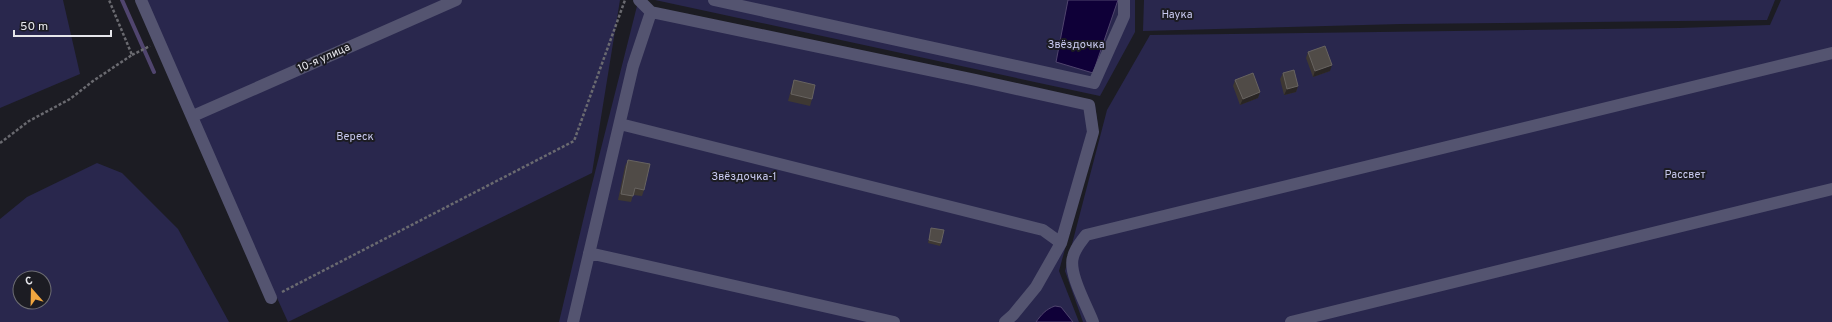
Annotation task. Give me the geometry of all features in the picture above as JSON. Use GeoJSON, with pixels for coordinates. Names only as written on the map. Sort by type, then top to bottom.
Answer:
{"type":"FeatureCollection","features":[{"type":"Feature","properties":{"kind":"street"},"geometry":{"type":"LineString","coordinates":[[141,0],[193,116],[271,298]]}},
{"type":"Feature","properties":{"kind":"street","name":"10-я улица"},"geometry":{"type":"LineString","coordinates":[[193,116],[456,0]]}},
{"type":"Feature","properties":{"kind":"street"},"geometry":{"type":"LineString","coordinates":[[639,0],[651,12],[968,78],[1089,105],[1093,132],[1061,243],[1036,287],[1013,315],[1005,322]]}},
{"type":"Feature","properties":{"kind":"street"},"geometry":{"type":"LineString","coordinates":[[714,0],[1094,83],[1124,16],[1124,0]]}},
{"type":"Feature","properties":{"kind":"street"},"geometry":{"type":"LineString","coordinates":[[573,322],[633,66],[651,12]]}},
{"type":"Feature","properties":{"kind":"street"},"geometry":{"type":"LineString","coordinates":[[1093,322],[1074,276],[1072,258],[1077,247],[1086,235],[1832,53]]}},
{"type":"Feature","properties":{"kind":"street"},"geometry":{"type":"LineString","coordinates":[[620,124],[1043,230],[1061,243]]}},
{"type":"Feature","properties":{"kind":"street"},"geometry":{"type":"LineString","coordinates":[[1291,322],[1832,189]]}},
{"type":"Feature","properties":{"kind":"street"},"geometry":{"type":"LineString","coordinates":[[589,253],[894,322]]}},
{"type":"Feature","properties":{"kind":"path"},"geometry":{"type":"LineString","coordinates":[[109,0],[132,55]]}},
{"type":"Feature","properties":{"kind":"path"},"geometry":{"type":"LineString","coordinates":[[271,298],[574,141],[625,0]]}},
{"type":"Feature","properties":{"kind":"path"},"geometry":{"type":"LineString","coordinates":[[0,143],[29,121],[70,99],[93,81],[132,55],[160,42]]}},
{"type":"Feature","properties":{"kind":"green space"},"geometry":{"type":"Polygon","coordinates":[[[0,0],[63,0],[80,74],[0,108],[0,0]]]}},
{"type":"Feature","properties":{"kind":"green space","name":"Вереск"},"geometry":{"type":"Polygon","coordinates":[[[141,0],[620,0],[592,173],[288,322],[141,0]]]}},
{"type":"Feature","properties":{"kind":"green space","name":"Звёздочка"},"geometry":{"type":"Polygon","coordinates":[[[655,0],[1135,0],[1135,32],[1100,96],[655,0]]]}},
{"type":"Feature","properties":{"kind":"green space","name":"Наука"},"geometry":{"type":"Polygon","coordinates":[[[1144,0],[1775,0],[1767,20],[1401,24],[1143,31],[1144,0]]]}},
{"type":"Feature","properties":{"kind":"green space","name":"Рассвет"},"geometry":{"type":"Polygon","coordinates":[[[1781,0],[1832,0],[1832,322],[1083,322],[1065,271],[1107,110],[1150,35],[1679,28],[1770,25],[1781,0]]]}},
{"type":"Feature","properties":{"kind":"green space","name":"Звёздочка-1"},"geometry":{"type":"Polygon","coordinates":[[[637,6],[1095,105],[1098,127],[1059,271],[1079,322],[559,322],[637,6]]]}},
{"type":"Feature","properties":{"kind":"green space"},"geometry":{"type":"Polygon","coordinates":[[[97,163],[122,173],[178,229],[229,322],[0,322],[0,219],[27,197],[97,163]]]}},
{"type":"Feature","properties":{"kind":"shaded area"},"geometry":{"type":"Polygon","coordinates":[[[1068,0],[1118,0],[1093,73],[1056,62],[1068,0]]]}},
{"type":"Feature","properties":{"kind":"shaded area"},"geometry":{"type":"Polygon","coordinates":[[[1055,306],[1061,307],[1073,322],[1036,322],[1044,312],[1055,306]]]}},
{"type":"Feature","properties":{"kind":"building"},"geometry":{"type":"Polygon","coordinates":[[[1325,46],[1332,65],[1315,71],[1308,52],[1325,46]]]}},
{"type":"Feature","properties":{"kind":"building"},"geometry":{"type":"Polygon","coordinates":[[[1294,70],[1298,86],[1287,89],[1283,73],[1294,70]]]}},
{"type":"Feature","properties":{"kind":"building"},"geometry":{"type":"Polygon","coordinates":[[[1253,73],[1260,92],[1243,99],[1235,80],[1253,73]]]}},
{"type":"Feature","properties":{"kind":"building"},"geometry":{"type":"Polygon","coordinates":[[[794,80],[815,85],[812,99],[791,94],[794,80]]]}},
{"type":"Feature","properties":{"kind":"building"},"geometry":{"type":"Polygon","coordinates":[[[628,160],[650,164],[644,190],[635,188],[633,196],[621,194],[628,160]]]}},
{"type":"Feature","properties":{"kind":"building"},"geometry":{"type":"Polygon","coordinates":[[[931,228],[944,230],[941,243],[929,240],[931,228]]]}},
{"type":"Feature","properties":{"kind":"waterway"},"geometry":{"type":"LineString","coordinates":[[122,0],[154,72]]}}]}
